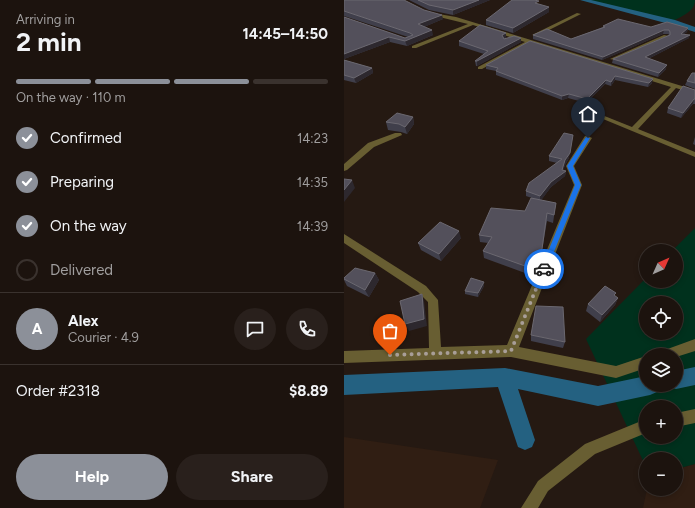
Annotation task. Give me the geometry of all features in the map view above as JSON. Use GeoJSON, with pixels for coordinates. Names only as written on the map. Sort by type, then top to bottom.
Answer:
{"type":"FeatureCollection","features":[{"type":"Feature","properties":{"kind":"street"},"geometry":{"type":"LineString","coordinates":[[420,9],[528,40],[695,92]]}},
{"type":"Feature","properties":{"kind":"street"},"geometry":{"type":"LineString","coordinates":[[480,68],[528,40],[579,14]]}},
{"type":"Feature","properties":{"kind":"street"},"geometry":{"type":"LineString","coordinates":[[414,48],[472,24]]}},
{"type":"Feature","properties":{"kind":"street"},"geometry":{"type":"LineString","coordinates":[[604,63],[666,36]]}},
{"type":"Feature","properties":{"kind":"street"},"geometry":{"type":"LineString","coordinates":[[633,130],[675,86]]}},
{"type":"Feature","properties":{"kind":"street"},"geometry":{"type":"LineString","coordinates":[[595,114],[695,155]]}},
{"type":"Feature","properties":{"kind":"street"},"geometry":{"type":"LineString","coordinates":[[344,168],[371,145],[398,135]]}},
{"type":"Feature","properties":{"kind":"street"},"geometry":{"type":"LineString","coordinates":[[511,351],[578,185],[570,166],[588,138]]}},
{"type":"Feature","properties":{"kind":"street"},"geometry":{"type":"LineString","coordinates":[[344,238],[422,289],[433,300],[435,353]]}},
{"type":"Feature","properties":{"kind":"street"},"geometry":{"type":"LineString","coordinates":[[683,349],[695,345]]}},
{"type":"Feature","properties":{"kind":"street"},"geometry":{"type":"LineString","coordinates":[[344,357],[511,351],[616,372],[639,364]]}},
{"type":"Feature","properties":{"kind":"street"},"geometry":{"type":"LineString","coordinates":[[683,419],[695,416]]}},
{"type":"Feature","properties":{"kind":"street"},"geometry":{"type":"LineString","coordinates":[[528,508],[543,486],[590,449],[639,429]]}},
{"type":"Feature","properties":{"kind":"shaded area"},"geometry":{"type":"Polygon","coordinates":[[[344,437],[498,460],[480,508],[344,508],[344,437]]]}},
{"type":"Feature","properties":{"kind":"shaded area"},"geometry":{"type":"Polygon","coordinates":[[[695,464],[695,508],[643,508],[646,496],[683,496],[683,467],[695,464]]]}},
{"type":"Feature","properties":{"kind":"green space"},"geometry":{"type":"Polygon","coordinates":[[[583,0],[695,0],[693,8],[690,11],[672,22],[583,0]]]}},
{"type":"Feature","properties":{"kind":"green space"},"geometry":{"type":"Polygon","coordinates":[[[695,228],[695,464],[683,467],[683,452],[639,452],[586,339],[639,285],[639,288],[683,288],[683,244],[679,244],[695,228]]]}},
{"type":"Feature","properties":{"kind":"building"},"geometry":{"type":"Polygon","coordinates":[[[344,0],[404,0],[424,10],[442,15],[418,24],[432,30],[405,41],[389,37],[344,54],[344,17],[405,38],[413,35],[344,11],[344,0]]]}},
{"type":"Feature","properties":{"kind":"building"},"geometry":{"type":"Polygon","coordinates":[[[418,0],[479,0],[453,10],[429,5],[418,0]]]}},
{"type":"Feature","properties":{"kind":"building"},"geometry":{"type":"Polygon","coordinates":[[[512,0],[534,0],[539,1],[535,3],[549,7],[513,28],[486,20],[512,0]]]}},
{"type":"Feature","properties":{"kind":"building"},"geometry":{"type":"Polygon","coordinates":[[[618,19],[651,27],[667,22],[688,28],[681,34],[690,35],[645,57],[667,65],[659,73],[613,59],[670,35],[669,30],[664,30],[603,57],[533,35],[547,29],[571,39],[605,27],[603,26],[618,19]]]}},
{"type":"Feature","properties":{"kind":"building"},"geometry":{"type":"Polygon","coordinates":[[[480,25],[506,33],[502,35],[504,39],[514,36],[521,38],[475,61],[488,51],[459,41],[480,25]]]}},
{"type":"Feature","properties":{"kind":"building"},"geometry":{"type":"Polygon","coordinates":[[[530,41],[653,79],[649,83],[615,76],[611,82],[606,80],[587,99],[569,94],[562,96],[496,71],[498,68],[486,65],[530,41]]]}},
{"type":"Feature","properties":{"kind":"building"},"geometry":{"type":"Polygon","coordinates":[[[344,60],[372,68],[354,78],[344,75],[344,60]]]}},
{"type":"Feature","properties":{"kind":"building"},"geometry":{"type":"Polygon","coordinates":[[[692,73],[695,73],[695,83],[687,81],[692,73]]]}},
{"type":"Feature","properties":{"kind":"building"},"geometry":{"type":"Polygon","coordinates":[[[683,86],[695,90],[695,99],[683,113],[668,108],[683,86]]]}},
{"type":"Feature","properties":{"kind":"building"},"geometry":{"type":"Polygon","coordinates":[[[397,113],[413,117],[405,127],[399,124],[386,122],[397,113]]]}},
{"type":"Feature","properties":{"kind":"building"},"geometry":{"type":"Polygon","coordinates":[[[564,133],[573,135],[570,153],[565,160],[562,170],[566,171],[551,182],[540,196],[526,191],[529,183],[562,159],[549,156],[564,133]]]}},
{"type":"Feature","properties":{"kind":"building"},"geometry":{"type":"Polygon","coordinates":[[[344,179],[352,180],[344,190],[344,179]]]}},
{"type":"Feature","properties":{"kind":"building"},"geometry":{"type":"Polygon","coordinates":[[[531,198],[556,203],[554,215],[547,213],[542,249],[525,266],[483,251],[492,237],[479,235],[491,208],[525,211],[531,198]]]}},
{"type":"Feature","properties":{"kind":"building"},"geometry":{"type":"Polygon","coordinates":[[[440,222],[459,231],[439,254],[418,243],[440,222]]]}},
{"type":"Feature","properties":{"kind":"building"},"geometry":{"type":"Polygon","coordinates":[[[355,268],[375,273],[365,290],[344,279],[355,268]]]}},
{"type":"Feature","properties":{"kind":"building"},"geometry":{"type":"Polygon","coordinates":[[[471,278],[484,282],[478,293],[465,291],[471,278]]]}},
{"type":"Feature","properties":{"kind":"building"},"geometry":{"type":"Polygon","coordinates":[[[605,286],[616,293],[614,295],[618,298],[602,315],[588,304],[605,286]]]}},
{"type":"Feature","properties":{"kind":"building"},"geometry":{"type":"Polygon","coordinates":[[[422,294],[424,319],[405,324],[400,301],[422,294]]]}},
{"type":"Feature","properties":{"kind":"building"},"geometry":{"type":"Polygon","coordinates":[[[536,306],[563,307],[565,342],[531,335],[536,306]]]}},
{"type":"Feature","properties":{"kind":"waterway"},"geometry":{"type":"LineString","coordinates":[[583,0],[672,22],[695,30]]}},
{"type":"Feature","properties":{"kind":"waterway"},"geometry":{"type":"LineString","coordinates":[[683,379],[695,376]]}},
{"type":"Feature","properties":{"kind":"waterway"},"geometry":{"type":"LineString","coordinates":[[344,385],[505,377]]}},
{"type":"Feature","properties":{"kind":"waterway"},"geometry":{"type":"LineString","coordinates":[[505,377],[598,396],[639,387]]}},
{"type":"Feature","properties":{"kind":"waterway"},"geometry":{"type":"LineString","coordinates":[[505,377],[525,440]]}},
{"type":"Feature","properties":{"kind":"way so far"},"geometry":{"type":"LineString","coordinates":[[390,355],[511,351],[544,269]]}},
{"type":"Feature","properties":{"kind":"route"},"geometry":{"type":"LineString","coordinates":[[544,269],[578,185],[570,166],[588,138]]}}]}
